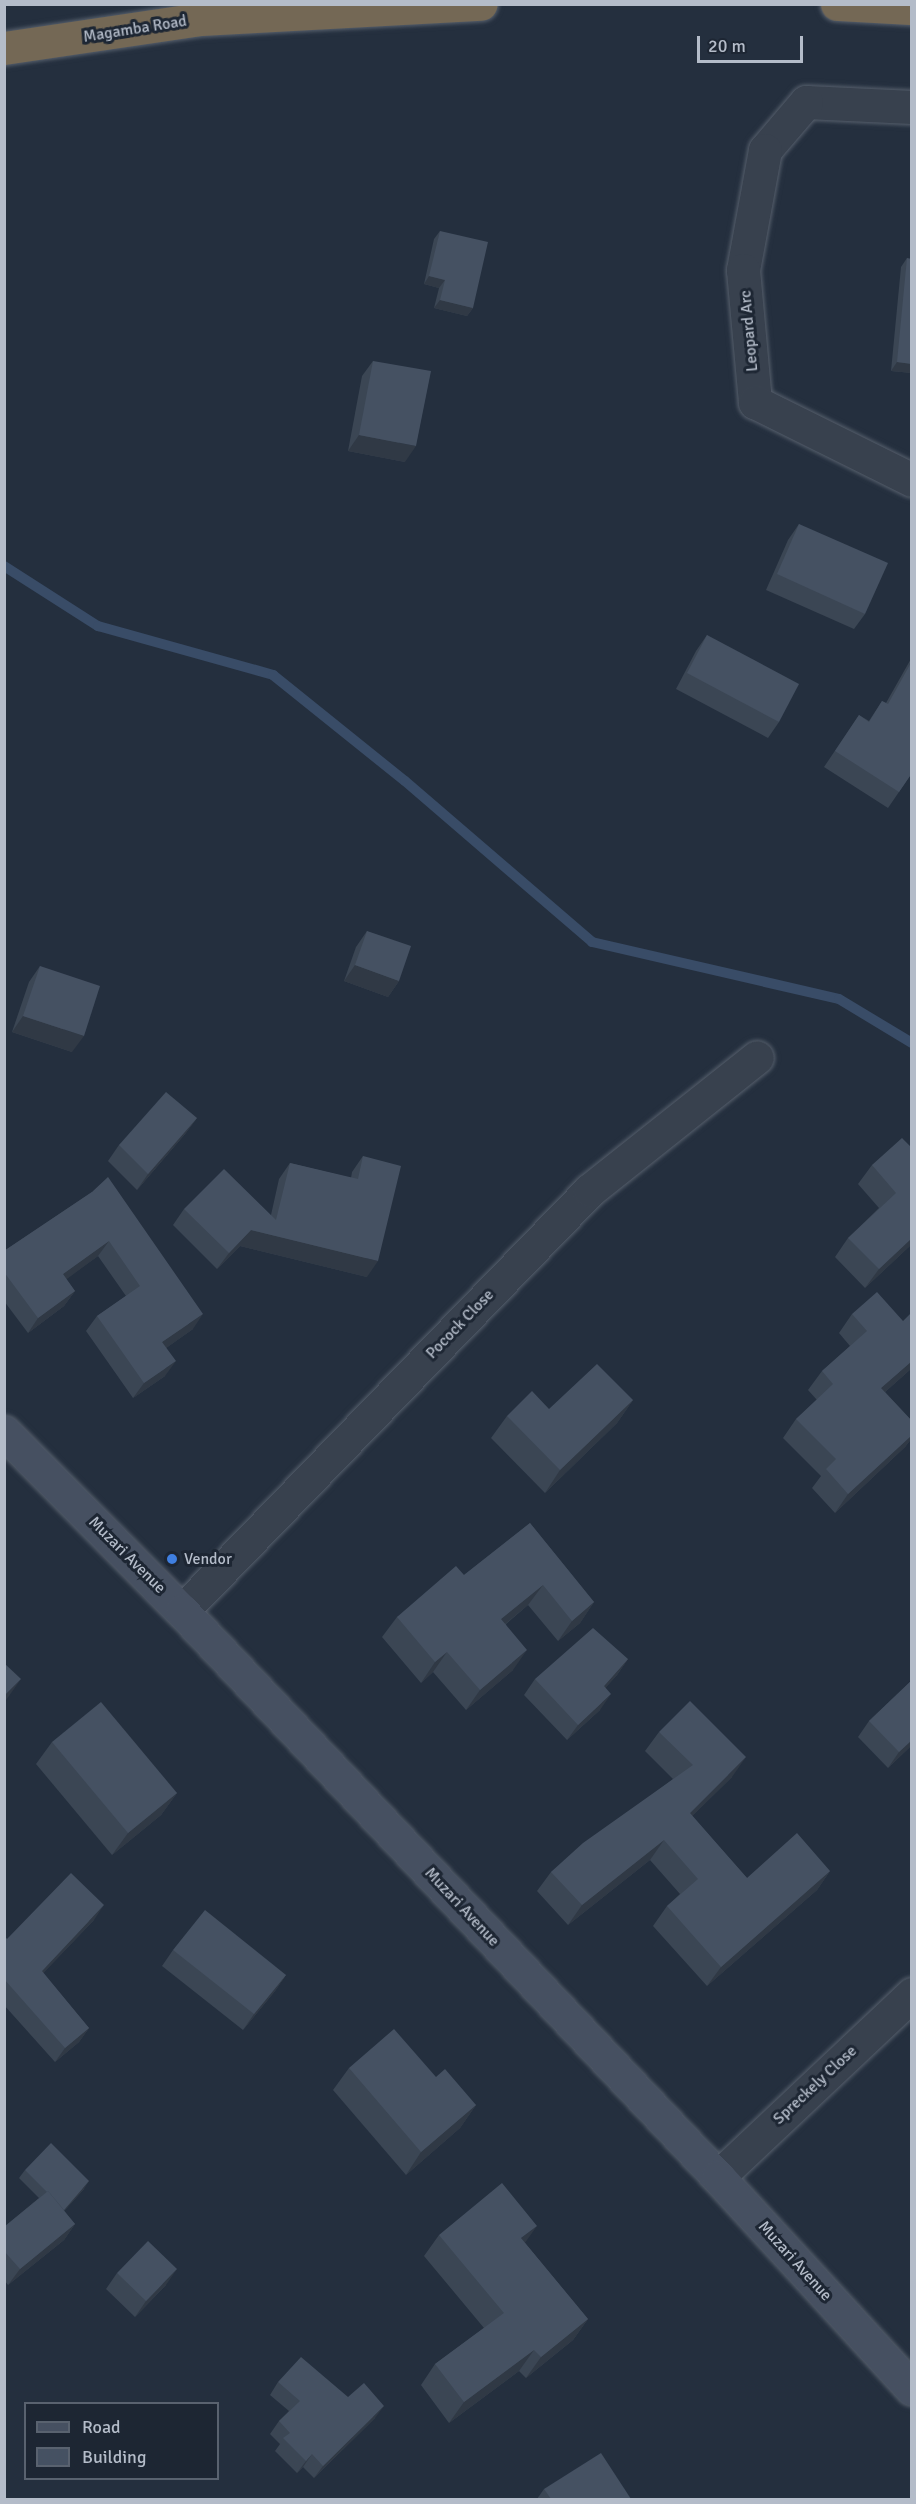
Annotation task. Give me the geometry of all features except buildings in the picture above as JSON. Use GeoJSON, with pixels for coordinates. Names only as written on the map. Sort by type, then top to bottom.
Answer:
{"type":"FeatureCollection","features":[{"type":"Feature","properties":{"kind":"highway","name":"Magamba Road"},"geometry":{"type":"LineString","coordinates":[[4,48],[201,19],[481,4]]}},
{"type":"Feature","properties":{"kind":"highway"},"geometry":{"type":"LineString","coordinates":[[837,4],[912,8]]}},
{"type":"Feature","properties":{"kind":"street","name":"Leopard Arc"},"geometry":{"type":"LineString","coordinates":[[912,106],[806,102],[765,150],[744,270],[755,402],[912,480]]}},
{"type":"Feature","properties":{"kind":"street","name":"Pocock Close"},"geometry":{"type":"LineString","coordinates":[[182,1611],[590,1190],[757,1057]]}},
{"type":"Feature","properties":{"kind":"street","name":"Muzari Avenue"},"geometry":{"type":"LineString","coordinates":[[4,1432],[182,1611],[718,2177],[912,2389]]}},
{"type":"Feature","properties":{"kind":"street","name":"Spreckely Close"},"geometry":{"type":"LineString","coordinates":[[718,2177],[912,1994]]}},
{"type":"Feature","properties":{"kind":"waterway"},"geometry":{"type":"LineString","coordinates":[[4,566],[98,626],[273,675],[405,781],[592,942],[839,999],[912,1043]]}},
{"type":"Feature","properties":{"kind":"place","name":"Vendor"},"geometry":{"type":"Point","coordinates":[172,1559]}}]}
